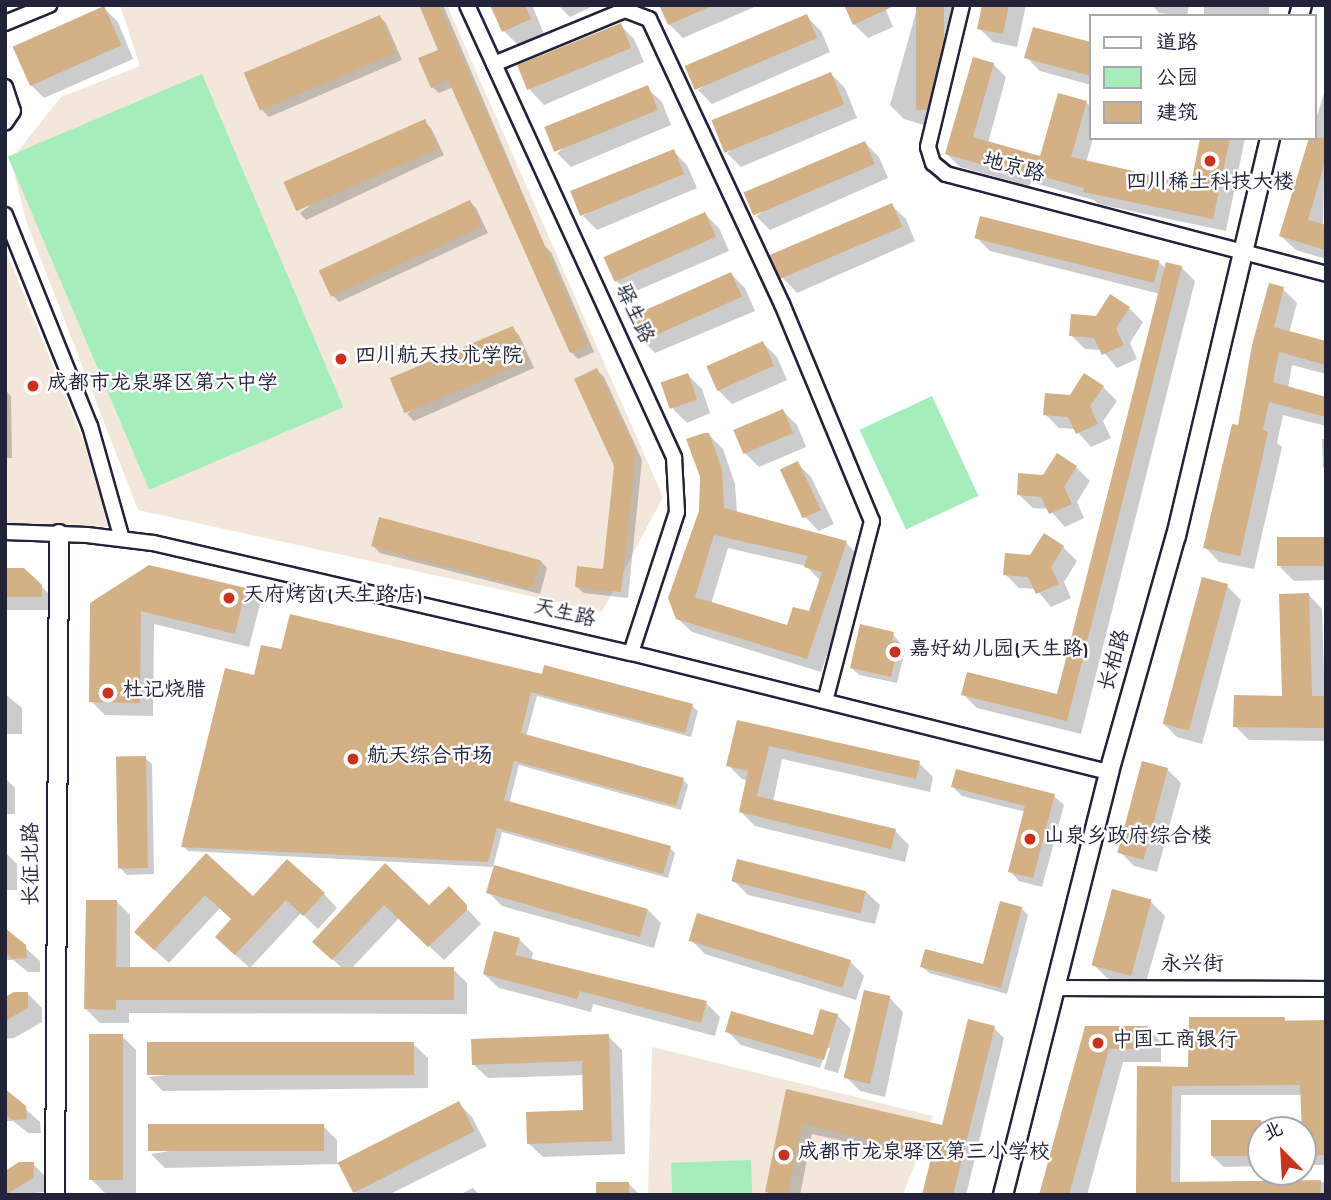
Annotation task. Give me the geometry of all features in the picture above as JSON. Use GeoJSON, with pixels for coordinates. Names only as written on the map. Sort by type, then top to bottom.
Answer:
{"type":"FeatureCollection","features":[{"type":"Feature","properties":{"kind":"street"},"geometry":{"type":"LineString","coordinates":[[5,23],[49,5]]}},
{"type":"Feature","properties":{"kind":"street","name":"驿生路"},"geometry":{"type":"LineString","coordinates":[[467,5],[674,458],[677,512],[631,653]]}},
{"type":"Feature","properties":{"kind":"street","name":"地京路"},"geometry":{"type":"LineString","coordinates":[[962,5],[928,147],[933,163],[946,174],[1326,274]]}},
{"type":"Feature","properties":{"kind":"street"},"geometry":{"type":"LineString","coordinates":[[494,64],[625,10],[649,19],[782,304],[872,521],[825,701]]}},
{"type":"Feature","properties":{"kind":"street"},"geometry":{"type":"LineString","coordinates":[[5,88],[13,111],[5,123]]}},
{"type":"Feature","properties":{"kind":"street","name":"长柏路"},"geometry":{"type":"LineString","coordinates":[[1003,1195],[1109,772],[1176,536],[1270,140]]}},
{"type":"Feature","properties":{"kind":"street"},"geometry":{"type":"LineString","coordinates":[[5,215],[9,238],[90,426],[122,539]]}},
{"type":"Feature","properties":{"kind":"street","name":"天生路"},"geometry":{"type":"LineString","coordinates":[[5,532],[153,543],[631,653],[1109,772]]}},
{"type":"Feature","properties":{"kind":"street","name":"长征北路"},"geometry":{"type":"LineString","coordinates":[[55,1195],[59,534]]}},
{"type":"Feature","properties":{"kind":"street","name":"永兴街"},"geometry":{"type":"LineString","coordinates":[[1057,988],[1326,989]]}},
{"type":"Feature","properties":{"kind":"shaded area","name":"四川航天技术学院"},"geometry":{"type":"Polygon","coordinates":[[[120,5],[447,5],[663,497],[602,612],[138,510],[26,221],[11,160],[61,97],[140,66],[120,5]]]}},
{"type":"Feature","properties":{"kind":"shaded area","name":"成都市龙泉驿区第六中学"},"geometry":{"type":"Polygon","coordinates":[[[5,249],[119,527],[5,523],[5,249]]]}},
{"type":"Feature","properties":{"kind":"shaded area","name":"成都市龙泉驿区第三小学校"},"geometry":{"type":"Polygon","coordinates":[[[652,1047],[933,1116],[903,1195],[648,1195],[652,1047]]]}},
{"type":"Feature","properties":{"kind":"green space"},"geometry":{"type":"Polygon","coordinates":[[[202,74],[343,407],[149,490],[8,156],[202,74]]]}},
{"type":"Feature","properties":{"kind":"green space"},"geometry":{"type":"Polygon","coordinates":[[[932,396],[978,496],[906,530],[859,430],[932,396]]]}},
{"type":"Feature","properties":{"kind":"green space"},"geometry":{"type":"Polygon","coordinates":[[[751,1160],[752,1195],[672,1195],[671,1163],[751,1160]]]}},
{"type":"Feature","properties":{"kind":"building"},"geometry":{"type":"Polygon","coordinates":[[[419,5],[439,5],[588,345],[570,353],[448,80],[431,88],[418,58],[438,50],[419,5]]]}},
{"type":"Feature","properties":{"kind":"building"},"geometry":{"type":"Polygon","coordinates":[[[490,5],[525,5],[531,19],[502,32],[490,5]]]}},
{"type":"Feature","properties":{"kind":"building"},"geometry":{"type":"Polygon","coordinates":[[[659,5],[714,5],[668,25],[659,5]]]}},
{"type":"Feature","properties":{"kind":"building"},"geometry":{"type":"Polygon","coordinates":[[[844,5],[896,5],[853,25],[844,5]]]}},
{"type":"Feature","properties":{"kind":"building"},"geometry":{"type":"Polygon","coordinates":[[[916,5],[944,5],[944,110],[916,110],[916,5]]]}},
{"type":"Feature","properties":{"kind":"building"},"geometry":{"type":"Polygon","coordinates":[[[982,5],[1009,5],[1003,34],[977,29],[982,5]]]}},
{"type":"Feature","properties":{"kind":"building"},"geometry":{"type":"Polygon","coordinates":[[[104,6],[121,45],[30,86],[13,47],[104,6]]]}},
{"type":"Feature","properties":{"kind":"building"},"geometry":{"type":"Polygon","coordinates":[[[807,14],[817,38],[695,90],[685,66],[807,14]]]}},
{"type":"Feature","properties":{"kind":"building"},"geometry":{"type":"Polygon","coordinates":[[[380,15],[396,53],[260,111],[244,73],[380,15]]]}},
{"type":"Feature","properties":{"kind":"building"},"geometry":{"type":"Polygon","coordinates":[[[621,23],[631,48],[527,90],[517,65],[621,23]]]}},
{"type":"Feature","properties":{"kind":"building"},"geometry":{"type":"Polygon","coordinates":[[[1033,27],[1090,42],[1090,76],[1024,58],[1033,27]]]}},
{"type":"Feature","properties":{"kind":"building"},"geometry":{"type":"Polygon","coordinates":[[[973,57],[994,63],[973,137],[1040,156],[1058,93],[1087,101],[1071,157],[1191,184],[1200,140],[1230,140],[1213,219],[1083,192],[1084,188],[1018,170],[1016,174],[945,154],[973,57]]]}},
{"type":"Feature","properties":{"kind":"building"},"geometry":{"type":"Polygon","coordinates":[[[831,72],[844,104],[725,153],[711,120],[831,72]]]}},
{"type":"Feature","properties":{"kind":"building"},"geometry":{"type":"Polygon","coordinates":[[[648,85],[658,110],[554,152],[544,127],[648,85]]]}},
{"type":"Feature","properties":{"kind":"building"},"geometry":{"type":"Polygon","coordinates":[[[425,119],[438,148],[296,211],[283,182],[425,119]]]}},
{"type":"Feature","properties":{"kind":"building"},"geometry":{"type":"Polygon","coordinates":[[[1326,138],[1326,158],[1308,220],[1326,225],[1326,250],[1279,236],[1308,140],[1326,138]]]}},
{"type":"Feature","properties":{"kind":"building"},"geometry":{"type":"Polygon","coordinates":[[[865,141],[875,164],[753,216],[743,193],[865,141]]]}},
{"type":"Feature","properties":{"kind":"building"},"geometry":{"type":"Polygon","coordinates":[[[674,149],[684,174],[580,216],[570,191],[674,149]]]}},
{"type":"Feature","properties":{"kind":"building"},"geometry":{"type":"Polygon","coordinates":[[[470,200],[482,226],[331,297],[319,271],[470,200]]]}},
{"type":"Feature","properties":{"kind":"building"},"geometry":{"type":"Polygon","coordinates":[[[892,203],[902,227],[780,279],[770,255],[892,203]]]}},
{"type":"Feature","properties":{"kind":"building"},"geometry":{"type":"Polygon","coordinates":[[[705,212],[716,237],[615,282],[604,257],[705,212]]]}},
{"type":"Feature","properties":{"kind":"building"},"geometry":{"type":"Polygon","coordinates":[[[980,216],[1160,261],[1154,283],[974,238],[980,216]]]}},
{"type":"Feature","properties":{"kind":"building"},"geometry":{"type":"Polygon","coordinates":[[[1166,262],[1182,266],[1067,721],[961,695],[967,672],[1057,694],[1166,262]]]}},
{"type":"Feature","properties":{"kind":"building"},"geometry":{"type":"Polygon","coordinates":[[[731,272],[742,297],[641,342],[630,317],[731,272]]]}},
{"type":"Feature","properties":{"kind":"building"},"geometry":{"type":"Polygon","coordinates":[[[1269,283],[1284,287],[1274,327],[1326,341],[1326,365],[1279,352],[1273,382],[1326,397],[1326,417],[1269,402],[1263,430],[1268,432],[1240,556],[1203,548],[1232,424],[1238,425],[1252,345],[1269,283]]]}},
{"type":"Feature","properties":{"kind":"building"},"geometry":{"type":"Polygon","coordinates":[[[1110,294],[1130,307],[1116,328],[1124,345],[1102,355],[1094,338],[1069,336],[1071,314],[1096,316],[1110,294]]]}},
{"type":"Feature","properties":{"kind":"building"},"geometry":{"type":"Polygon","coordinates":[[[513,326],[528,361],[405,413],[390,378],[513,326]]]}},
{"type":"Feature","properties":{"kind":"building"},"geometry":{"type":"Polygon","coordinates":[[[763,341],[774,366],[717,391],[706,366],[763,341]]]}},
{"type":"Feature","properties":{"kind":"building"},"geometry":{"type":"Polygon","coordinates":[[[597,368],[636,452],[621,592],[575,587],[577,566],[603,569],[614,466],[574,379],[597,368]]]}},
{"type":"Feature","properties":{"kind":"building"},"geometry":{"type":"Polygon","coordinates":[[[688,373],[697,399],[670,409],[661,382],[688,373]]]}},
{"type":"Feature","properties":{"kind":"building"},"geometry":{"type":"Polygon","coordinates":[[[1084,373],[1104,386],[1090,406],[1098,424],[1076,434],[1068,417],[1043,415],[1045,393],[1070,395],[1084,373]]]}},
{"type":"Feature","properties":{"kind":"building"},"geometry":{"type":"Polygon","coordinates":[[[783,409],[793,433],[743,454],[733,430],[783,409]]]}},
{"type":"Feature","properties":{"kind":"building"},"geometry":{"type":"Polygon","coordinates":[[[709,433],[722,469],[724,508],[847,541],[807,659],[676,619],[668,598],[699,511],[700,477],[686,439],[709,433]],[[714,535],[695,597],[787,625],[793,607],[809,611],[822,572],[804,567],[808,556],[714,535]]]}},
{"type":"Feature","properties":{"kind":"building"},"geometry":{"type":"Polygon","coordinates":[[[1057,453],[1077,466],[1064,487],[1072,504],[1049,514],[1041,497],[1017,495],[1018,473],[1043,475],[1057,453]]]}},
{"type":"Feature","properties":{"kind":"building"},"geometry":{"type":"Polygon","coordinates":[[[798,461],[821,510],[803,518],[780,469],[798,461]]]}},
{"type":"Feature","properties":{"kind":"building"},"geometry":{"type":"Polygon","coordinates":[[[379,517],[540,560],[533,589],[371,546],[379,517]]]}},
{"type":"Feature","properties":{"kind":"building"},"geometry":{"type":"Polygon","coordinates":[[[1044,533],[1064,546],[1051,567],[1059,584],[1036,594],[1028,577],[1003,575],[1005,553],[1030,555],[1044,533]]]}},
{"type":"Feature","properties":{"kind":"building"},"geometry":{"type":"Polygon","coordinates":[[[1277,537],[1326,537],[1326,566],[1277,566],[1277,537]]]}},
{"type":"Feature","properties":{"kind":"building"},"geometry":{"type":"Polygon","coordinates":[[[149,565],[246,588],[235,634],[141,611],[140,703],[89,702],[90,603],[149,565]]]}},
{"type":"Feature","properties":{"kind":"building"},"geometry":{"type":"Polygon","coordinates":[[[5,568],[24,568],[42,585],[42,597],[5,597],[5,568]]]}},
{"type":"Feature","properties":{"kind":"building"},"geometry":{"type":"Polygon","coordinates":[[[1202,577],[1228,584],[1189,731],[1163,724],[1202,577]]]}},
{"type":"Feature","properties":{"kind":"building"},"geometry":{"type":"Polygon","coordinates":[[[1309,593],[1312,696],[1326,696],[1326,728],[1233,727],[1234,695],[1282,696],[1279,594],[1309,593]]]}},
{"type":"Feature","properties":{"kind":"building","name":"航天综合市场"},"geometry":{"type":"Polygon","coordinates":[[[290,614],[542,674],[544,665],[693,704],[685,733],[531,692],[521,733],[684,778],[676,806],[514,761],[504,800],[671,846],[663,874],[497,828],[488,862],[181,847],[225,668],[254,675],[261,645],[281,649],[290,614]]]}},
{"type":"Feature","properties":{"kind":"building","name":"嘉好幼儿园(天生路)"},"geometry":{"type":"Polygon","coordinates":[[[860,624],[894,632],[892,641],[899,642],[891,677],[850,668],[860,624]]]}},
{"type":"Feature","properties":{"kind":"building"},"geometry":{"type":"Polygon","coordinates":[[[737,720],[920,761],[916,779],[769,746],[757,796],[896,829],[891,849],[739,812],[748,771],[726,766],[737,720]]]}},
{"type":"Feature","properties":{"kind":"building"},"geometry":{"type":"Polygon","coordinates":[[[146,756],[148,868],[118,869],[116,757],[146,756]]]}},
{"type":"Feature","properties":{"kind":"building"},"geometry":{"type":"Polygon","coordinates":[[[1142,761],[1168,768],[1143,860],[1117,853],[1142,761]]]}},
{"type":"Feature","properties":{"kind":"building","name":"山泉乡政府综合楼"},"geometry":{"type":"Polygon","coordinates":[[[956,769],[1055,794],[1033,878],[1008,872],[1025,806],[951,787],[956,769]]]}},
{"type":"Feature","properties":{"kind":"building"},"geometry":{"type":"Polygon","coordinates":[[[206,853],[253,896],[287,859],[325,893],[303,916],[286,900],[235,955],[215,937],[231,919],[205,895],[154,950],[134,932],[206,853]]]}},
{"type":"Feature","properties":{"kind":"building"},"geometry":{"type":"Polygon","coordinates":[[[737,859],[866,891],[860,913],[731,881],[737,859]]]}},
{"type":"Feature","properties":{"kind":"building"},"geometry":{"type":"Polygon","coordinates":[[[385,863],[429,905],[449,886],[467,905],[467,910],[428,947],[384,905],[332,960],[312,942],[385,863]]]}},
{"type":"Feature","properties":{"kind":"building"},"geometry":{"type":"Polygon","coordinates":[[[494,865],[648,909],[640,937],[486,893],[494,865]]]}},
{"type":"Feature","properties":{"kind":"building"},"geometry":{"type":"Polygon","coordinates":[[[1112,889],[1152,900],[1131,976],[1092,965],[1112,889]]]}},
{"type":"Feature","properties":{"kind":"building"},"geometry":{"type":"Polygon","coordinates":[[[86,900],[117,900],[116,967],[454,967],[454,1000],[116,1000],[116,1010],[84,1009],[86,900]]]}},
{"type":"Feature","properties":{"kind":"building"},"geometry":{"type":"Polygon","coordinates":[[[1000,901],[1022,907],[1001,988],[920,967],[925,949],[983,964],[1000,901]]]}},
{"type":"Feature","properties":{"kind":"building"},"geometry":{"type":"Polygon","coordinates":[[[697,913],[851,960],[842,988],[689,941],[697,913]]]}},
{"type":"Feature","properties":{"kind":"building"},"geometry":{"type":"Polygon","coordinates":[[[5,928],[26,945],[27,958],[13,959],[5,953],[5,928]]]}},
{"type":"Feature","properties":{"kind":"building"},"geometry":{"type":"Polygon","coordinates":[[[494,931],[520,938],[515,955],[707,1001],[701,1023],[580,991],[577,999],[483,974],[494,931]]]}},
{"type":"Feature","properties":{"kind":"building"},"geometry":{"type":"Polygon","coordinates":[[[864,990],[890,996],[870,1084],[844,1078],[864,990]]]}},
{"type":"Feature","properties":{"kind":"building"},"geometry":{"type":"Polygon","coordinates":[[[14,992],[28,992],[28,1008],[5,1021],[5,997],[14,992]]]}},
{"type":"Feature","properties":{"kind":"building"},"geometry":{"type":"Polygon","coordinates":[[[820,1009],[838,1014],[824,1060],[725,1032],[731,1011],[813,1035],[820,1009]]]}},
{"type":"Feature","properties":{"kind":"building"},"geometry":{"type":"Polygon","coordinates":[[[1189,1017],[1285,1017],[1285,1021],[1326,1020],[1326,1155],[1317,1155],[1317,1116],[1301,1116],[1300,1085],[1172,1086],[1171,1182],[1247,1181],[1247,1186],[1317,1186],[1317,1180],[1321,1180],[1320,1195],[1136,1195],[1137,1066],[1188,1067],[1189,1017]]]}},
{"type":"Feature","properties":{"kind":"building"},"geometry":{"type":"Polygon","coordinates":[[[968,1019],[995,1026],[953,1195],[922,1195],[932,1154],[802,1124],[788,1195],[765,1192],[786,1089],[942,1125],[968,1019]]]}},
{"type":"Feature","properties":{"kind":"building"},"geometry":{"type":"Polygon","coordinates":[[[1085,1026],[1148,1026],[1148,1049],[1109,1049],[1069,1195],[1039,1195],[1085,1026]]]}},
{"type":"Feature","properties":{"kind":"building"},"geometry":{"type":"Polygon","coordinates":[[[89,1034],[123,1034],[123,1180],[89,1180],[89,1034]]]}},
{"type":"Feature","properties":{"kind":"building"},"geometry":{"type":"Polygon","coordinates":[[[609,1034],[612,1141],[527,1144],[526,1112],[583,1110],[582,1061],[472,1065],[471,1039],[609,1034]]]}},
{"type":"Feature","properties":{"kind":"building"},"geometry":{"type":"Polygon","coordinates":[[[147,1042],[414,1042],[414,1075],[147,1075],[147,1042]]]}},
{"type":"Feature","properties":{"kind":"building"},"geometry":{"type":"Polygon","coordinates":[[[5,1089],[26,1106],[27,1119],[13,1120],[5,1114],[5,1089]]]}},
{"type":"Feature","properties":{"kind":"building"},"geometry":{"type":"Polygon","coordinates":[[[459,1101],[474,1131],[353,1193],[338,1163],[459,1101]]]}},
{"type":"Feature","properties":{"kind":"building"},"geometry":{"type":"Polygon","coordinates":[[[1211,1120],[1247,1120],[1247,1156],[1211,1156],[1211,1120]]]}},
{"type":"Feature","properties":{"kind":"building"},"geometry":{"type":"Polygon","coordinates":[[[148,1124],[324,1124],[324,1151],[148,1151],[148,1124]]]}},
{"type":"Feature","properties":{"kind":"building"},"geometry":{"type":"Polygon","coordinates":[[[19,1162],[34,1162],[33,1178],[5,1195],[5,1171],[19,1162]]]}},
{"type":"Feature","properties":{"kind":"building"},"geometry":{"type":"Polygon","coordinates":[[[596,1182],[629,1182],[629,1195],[596,1195],[596,1182]]]}},
{"type":"Feature","properties":{"kind":"place","name":"四川稀土科技大楼"},"geometry":{"type":"Point","coordinates":[1210,161]}},
{"type":"Feature","properties":{"kind":"place","name":"四川航天技术学院"},"geometry":{"type":"Point","coordinates":[341,359]}},
{"type":"Feature","properties":{"kind":"place","name":"成都市龙泉驿区第六中学"},"geometry":{"type":"Point","coordinates":[33,386]}},
{"type":"Feature","properties":{"kind":"place","name":"天府烤卤(天生路店)"},"geometry":{"type":"Point","coordinates":[229,598]}},
{"type":"Feature","properties":{"kind":"place","name":"嘉好幼儿园(天生路)"},"geometry":{"type":"Point","coordinates":[895,652]}},
{"type":"Feature","properties":{"kind":"place","name":"杜记烧腊"},"geometry":{"type":"Point","coordinates":[108,693]}},
{"type":"Feature","properties":{"kind":"place","name":"航天综合市场"},"geometry":{"type":"Point","coordinates":[353,759]}},
{"type":"Feature","properties":{"kind":"place","name":"山泉乡政府综合楼"},"geometry":{"type":"Point","coordinates":[1030,839]}},
{"type":"Feature","properties":{"kind":"place","name":"中国工商银行"},"geometry":{"type":"Point","coordinates":[1098,1043]}},
{"type":"Feature","properties":{"kind":"place","name":"成都市龙泉驿区第三小学校"},"geometry":{"type":"Point","coordinates":[784,1155]}}]}
